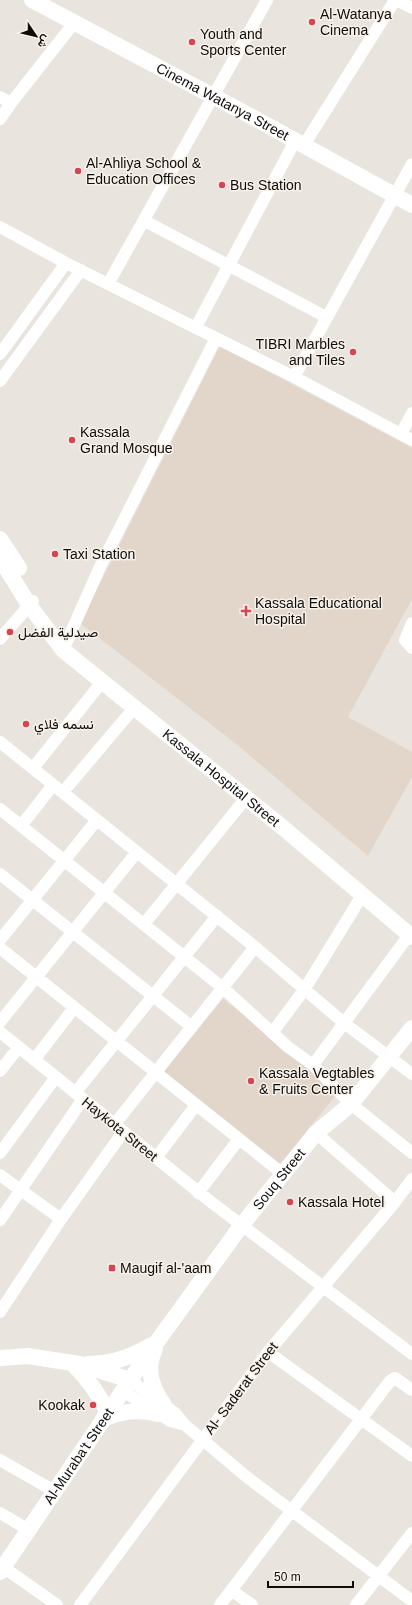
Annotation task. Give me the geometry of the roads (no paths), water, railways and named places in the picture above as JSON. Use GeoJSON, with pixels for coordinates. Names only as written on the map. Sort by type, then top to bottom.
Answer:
{"type":"FeatureCollection","features":[{"type":"Feature","properties":{"kind":"main road","name":"Cinema Watanya Street"},"geometry":{"type":"LineString","coordinates":[[32,0],[214,96],[412,205]]}},
{"type":"Feature","properties":{"kind":"main road"},"geometry":{"type":"LineString","coordinates":[[0,539],[29,586],[33,607]]}},
{"type":"Feature","properties":{"kind":"main road"},"geometry":{"type":"LineString","coordinates":[[0,558],[33,607]]}},
{"type":"Feature","properties":{"kind":"main road","name":"Kassala Hospital Street"},"geometry":{"type":"LineString","coordinates":[[33,607],[63,650],[363,894],[410,936]]}},
{"type":"Feature","properties":{"kind":"main road","name":"Souq Street"},"geometry":{"type":"LineString","coordinates":[[159,1341],[241,1226],[316,1133],[351,1104],[412,1028]]}},
{"type":"Feature","properties":{"kind":"main road"},"geometry":{"type":"LineString","coordinates":[[0,1358],[28,1356],[76,1364],[104,1364],[133,1356],[159,1341]]}},
{"type":"Feature","properties":{"kind":"main road"},"geometry":{"type":"LineString","coordinates":[[76,1364],[88,1378],[99,1395],[106,1416],[130,1410],[161,1409],[154,1391],[150,1374],[151,1356],[159,1341]]}},
{"type":"Feature","properties":{"kind":"main road","name":"Al-Muraba't Street"},"geometry":{"type":"LineString","coordinates":[[1,1570],[56,1492],[126,1386],[159,1341]]}},
{"type":"Feature","properties":{"kind":"main road"},"geometry":{"type":"LineString","coordinates":[[76,1364],[126,1386]]}},
{"type":"Feature","properties":{"kind":"street"},"geometry":{"type":"LineString","coordinates":[[108,284],[145,221],[267,0]]}},
{"type":"Feature","properties":{"kind":"street"},"geometry":{"type":"LineString","coordinates":[[196,327],[228,265],[300,143],[396,0],[412,8]]}},
{"type":"Feature","properties":{"kind":"street"},"geometry":{"type":"LineString","coordinates":[[0,120],[5,100],[74,23]]}},
{"type":"Feature","properties":{"kind":"street"},"geometry":{"type":"LineString","coordinates":[[294,377],[412,164]]}},
{"type":"Feature","properties":{"kind":"street"},"geometry":{"type":"LineString","coordinates":[[145,221],[326,317]]}},
{"type":"Feature","properties":{"kind":"street"},"geometry":{"type":"LineString","coordinates":[[0,227],[66,263],[294,377],[412,440]]}},
{"type":"Feature","properties":{"kind":"street"},"geometry":{"type":"LineString","coordinates":[[0,354],[66,263]]}},
{"type":"Feature","properties":{"kind":"street"},"geometry":{"type":"LineString","coordinates":[[0,380],[81,270]]}},
{"type":"Feature","properties":{"kind":"street"},"geometry":{"type":"LineString","coordinates":[[63,650],[100,566],[216,338]]}},
{"type":"Feature","properties":{"kind":"street"},"geometry":{"type":"LineString","coordinates":[[10,340],[23,350]]}},
{"type":"Feature","properties":{"kind":"street"},"geometry":{"type":"LineString","coordinates":[[401,434],[412,413]]}},
{"type":"Feature","properties":{"kind":"street"},"geometry":{"type":"LineString","coordinates":[[0,639],[33,607]]}},
{"type":"Feature","properties":{"kind":"street"},"geometry":{"type":"LineString","coordinates":[[412,623],[405,640],[412,648]]}},
{"type":"Feature","properties":{"kind":"street"},"geometry":{"type":"LineString","coordinates":[[33,768],[102,682]]}},
{"type":"Feature","properties":{"kind":"street"},"geometry":{"type":"LineString","coordinates":[[21,826],[134,708]]}},
{"type":"Feature","properties":{"kind":"street"},"geometry":{"type":"LineString","coordinates":[[2,748],[33,768],[255,947],[344,1023],[412,1074]]}},
{"type":"Feature","properties":{"kind":"street"},"geometry":{"type":"LineString","coordinates":[[144,924],[246,798]]}},
{"type":"Feature","properties":{"kind":"street"},"geometry":{"type":"LineString","coordinates":[[0,809],[223,988],[272,1033],[313,1065],[351,1104],[412,1153]]}},
{"type":"Feature","properties":{"kind":"street"},"geometry":{"type":"LineString","coordinates":[[0,940],[97,820]]}},
{"type":"Feature","properties":{"kind":"street"},"geometry":{"type":"LineString","coordinates":[[0,1022],[137,852]]}},
{"type":"Feature","properties":{"kind":"street"},"geometry":{"type":"LineString","coordinates":[[0,874],[192,1027]]}},
{"type":"Feature","properties":{"kind":"street"},"geometry":{"type":"LineString","coordinates":[[272,1033],[304,990],[363,894]]}},
{"type":"Feature","properties":{"kind":"street"},"geometry":{"type":"LineString","coordinates":[[0,1220],[21,1191],[79,1096],[116,1041],[217,916]]}},
{"type":"Feature","properties":{"kind":"street"},"geometry":{"type":"LineString","coordinates":[[313,1065],[410,936]]}},
{"type":"Feature","properties":{"kind":"street"},"geometry":{"type":"LineString","coordinates":[[0,1312],[3,1298],[61,1218],[155,1073],[255,947]]}},
{"type":"Feature","properties":{"kind":"street"},"geometry":{"type":"LineString","coordinates":[[0,948],[283,1174]]}},
{"type":"Feature","properties":{"kind":"street"},"geometry":{"type":"LineString","coordinates":[[34,1060],[74,1008]]}},
{"type":"Feature","properties":{"kind":"street","name":"Haykota Street"},"geometry":{"type":"LineString","coordinates":[[0,1032],[241,1226],[323,1285],[412,1354]]}},
{"type":"Feature","properties":{"kind":"street"},"geometry":{"type":"LineString","coordinates":[[2,1066],[20,1047]]}},
{"type":"Feature","properties":{"kind":"street"},"geometry":{"type":"LineString","coordinates":[[0,1153],[56,1077]]}},
{"type":"Feature","properties":{"kind":"street"},"geometry":{"type":"LineString","coordinates":[[156,1158],[196,1105]]}},
{"type":"Feature","properties":{"kind":"street"},"geometry":{"type":"LineString","coordinates":[[316,1133],[395,1202]]}},
{"type":"Feature","properties":{"kind":"street"},"geometry":{"type":"LineString","coordinates":[[198,1192],[239,1139]]}},
{"type":"Feature","properties":{"kind":"street"},"geometry":{"type":"LineString","coordinates":[[0,1175],[61,1218]]}},
{"type":"Feature","properties":{"kind":"street","name":"Al- Saderat Street"},"geometry":{"type":"LineString","coordinates":[[80,1605],[268,1352],[323,1285],[395,1202],[412,1179]]}},
{"type":"Feature","properties":{"kind":"street"},"geometry":{"type":"LineString","coordinates":[[268,1352],[412,1456]]}},
{"type":"Feature","properties":{"kind":"street"},"geometry":{"type":"LineString","coordinates":[[220,1605],[290,1510],[390,1380],[395,1378],[412,1390]]}},
{"type":"Feature","properties":{"kind":"street"},"geometry":{"type":"LineString","coordinates":[[126,1386],[161,1409],[175,1413],[185,1425],[202,1440],[290,1510],[412,1601]]}},
{"type":"Feature","properties":{"kind":"street"},"geometry":{"type":"LineString","coordinates":[[0,1460],[56,1492]]}},
{"type":"Feature","properties":{"kind":"street"},"geometry":{"type":"LineString","coordinates":[[0,1513],[29,1530]]}},
{"type":"Feature","properties":{"kind":"street"},"geometry":{"type":"LineString","coordinates":[[356,1605],[412,1533]]}},
{"type":"Feature","properties":{"kind":"street"},"geometry":{"type":"LineString","coordinates":[[1,1570],[57,1605]]}},
{"type":"Feature","properties":{"kind":"street"},"geometry":{"type":"LineString","coordinates":[[230,1590],[252,1605]]}},
{"type":"Feature","properties":{"kind":"place","name":"Al-Watanya Cinema"},"geometry":{"type":"Point","coordinates":[312,22]}},
{"type":"Feature","properties":{"kind":"place","name":"Youth and Sports Center"},"geometry":{"type":"Point","coordinates":[192,42]}},
{"type":"Feature","properties":{"kind":"place","name":"Al-Ahliya School & Education Offices"},"geometry":{"type":"Point","coordinates":[78,171]}},
{"type":"Feature","properties":{"kind":"place","name":"Bus Station"},"geometry":{"type":"Point","coordinates":[222,185]}},
{"type":"Feature","properties":{"kind":"place","name":"TIBRI Marbles and Tiles"},"geometry":{"type":"Point","coordinates":[353,352]}},
{"type":"Feature","properties":{"kind":"place","name":"Kassala Grand Mosque"},"geometry":{"type":"Point","coordinates":[72,440]}},
{"type":"Feature","properties":{"kind":"place","name":"Taxi Station"},"geometry":{"type":"Point","coordinates":[55,554]}},
{"type":"Feature","properties":{"kind":"place","name":"Kassala Educational Hospital"},"geometry":{"type":"Point","coordinates":[246,611]}},
{"type":"Feature","properties":{"kind":"place","name":"صيدلية الفضل"},"geometry":{"type":"Point","coordinates":[10,632]}},
{"type":"Feature","properties":{"kind":"place","name":"نسمه فلاي"},"geometry":{"type":"Point","coordinates":[26,724]}},
{"type":"Feature","properties":{"kind":"place","name":"Kassala Vegtables & Fruits Center"},"geometry":{"type":"Point","coordinates":[251,1081]}},
{"type":"Feature","properties":{"kind":"place","name":"Kassala Hotel"},"geometry":{"type":"Point","coordinates":[290,1202]}},
{"type":"Feature","properties":{"kind":"place","name":"Maugif al-'aam"},"geometry":{"type":"Point","coordinates":[112,1268]}},
{"type":"Feature","properties":{"kind":"place","name":"Kookak"},"geometry":{"type":"Point","coordinates":[93,1405]}}]}
